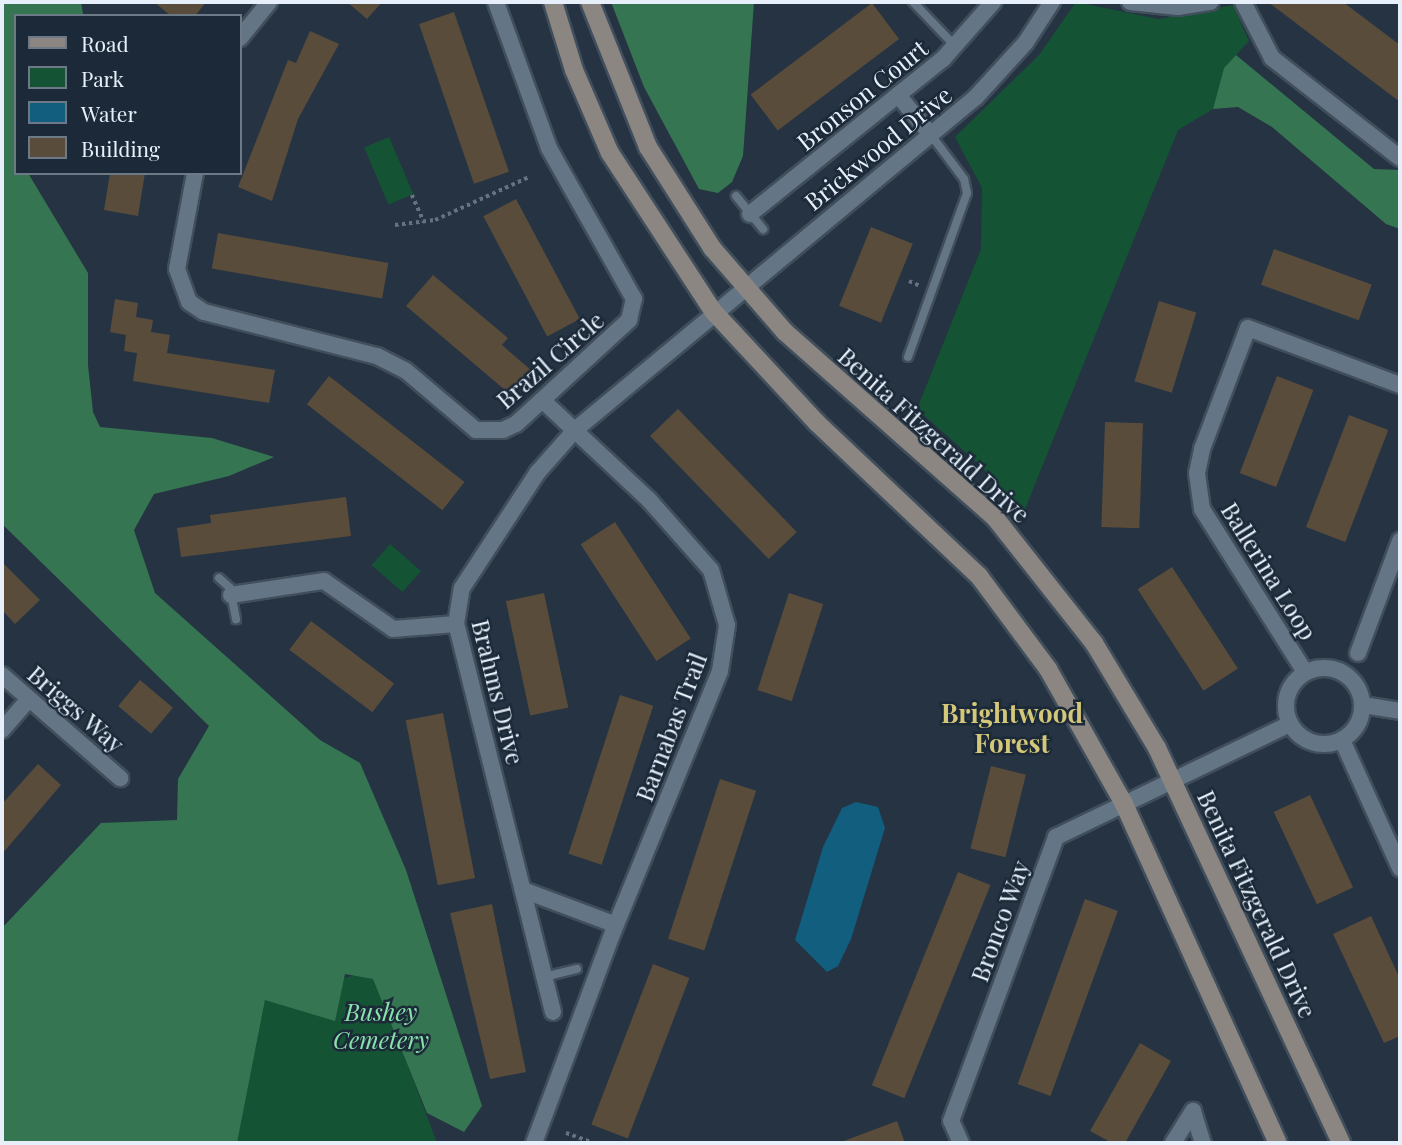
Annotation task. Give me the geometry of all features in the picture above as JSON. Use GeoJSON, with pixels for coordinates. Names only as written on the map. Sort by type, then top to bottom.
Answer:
{"type":"FeatureCollection","features":[{"type":"Feature","properties":{"kind":"main road"},"geometry":{"type":"LineString","coordinates":[[553,2],[574,70],[610,153],[713,311],[817,423],[979,576],[1048,669],[1124,804],[1278,1143]]}},
{"type":"Feature","properties":{"kind":"main road","name":"Benita Fitzgerald Drive"},"geometry":{"type":"LineString","coordinates":[[590,2],[648,146],[679,200],[743,286],[827,372],[996,519],[1032,560],[1128,693],[1172,780],[1341,1143]]}},
{"type":"Feature","properties":{"kind":"street"},"geometry":{"type":"LineString","coordinates":[[242,36],[269,2]]}},
{"type":"Feature","properties":{"kind":"street","name":"Brazil Circle"},"geometry":{"type":"LineString","coordinates":[[195,175],[177,269],[182,294],[197,309],[377,356],[404,370],[477,430],[503,430],[542,400],[629,320],[634,299],[549,148],[496,2]]}},
{"type":"Feature","properties":{"kind":"street","name":"Bronson Court"},"geometry":{"type":"LineString","coordinates":[[750,214],[956,47],[993,2]]}},
{"type":"Feature","properties":{"kind":"street","name":"Brickwood Drive"},"geometry":{"type":"LineString","coordinates":[[713,311],[931,135],[1000,74],[1052,2]]}},
{"type":"Feature","properties":{"kind":"street"},"geometry":{"type":"LineString","coordinates":[[1130,2],[1178,7],[1211,2]]}},
{"type":"Feature","properties":{"kind":"street"},"geometry":{"type":"LineString","coordinates":[[1243,2],[1272,58],[1400,158]]}},
{"type":"Feature","properties":{"kind":"street"},"geometry":{"type":"LineString","coordinates":[[898,95],[931,135]]}},
{"type":"Feature","properties":{"kind":"street","name":"Brahms Drive"},"geometry":{"type":"LineString","coordinates":[[553,1012],[456,624],[456,604],[468,575],[538,472],[575,430],[713,311]]}},
{"type":"Feature","properties":{"kind":"street","name":"Ballerina Loop"},"geometry":{"type":"LineString","coordinates":[[1305,672],[1202,509],[1197,473],[1202,449],[1248,328],[1400,385]]}},
{"type":"Feature","properties":{"kind":"street","name":"Barnabas Trail"},"geometry":{"type":"LineString","coordinates":[[534,1143],[616,925],[720,671],[727,625],[711,570],[649,500],[542,400]]}},
{"type":"Feature","properties":{"kind":"street"},"geometry":{"type":"LineString","coordinates":[[1358,653],[1400,541]]}},
{"type":"Feature","properties":{"kind":"street"},"geometry":{"type":"LineString","coordinates":[[232,595],[324,581],[393,629],[456,624]]}},
{"type":"Feature","properties":{"kind":"street","name":"Ballerina Loop"},"geometry":{"type":"LineString","coordinates":[[1290,723],[1289,689],[1305,672],[1327,667],[1348,675],[1363,705]]}},
{"type":"Feature","properties":{"kind":"street","name":"Briggs Way"},"geometry":{"type":"LineString","coordinates":[[2,675],[120,778]]}},
{"type":"Feature","properties":{"kind":"street"},"geometry":{"type":"LineString","coordinates":[[2,730],[29,699]]}},
{"type":"Feature","properties":{"kind":"street"},"geometry":{"type":"LineString","coordinates":[[1290,723],[1318,744],[1342,740],[1357,725],[1363,705],[1400,711]]}},
{"type":"Feature","properties":{"kind":"street","name":"Bronco Way"},"geometry":{"type":"LineString","coordinates":[[961,1143],[951,1121],[1056,837],[1290,723]]}},
{"type":"Feature","properties":{"kind":"street"},"geometry":{"type":"LineString","coordinates":[[1342,740],[1400,868]]}},
{"type":"Feature","properties":{"kind":"street"},"geometry":{"type":"LineString","coordinates":[[523,890],[616,925]]}},
{"type":"Feature","properties":{"kind":"street"},"geometry":{"type":"LineString","coordinates":[[1173,1143],[1193,1111],[1203,1143]]}},
{"type":"Feature","properties":{"kind":"lane"},"geometry":{"type":"LineString","coordinates":[[913,2],[956,47]]}},
{"type":"Feature","properties":{"kind":"lane"},"geometry":{"type":"LineString","coordinates":[[908,357],[967,193],[961,174],[931,135]]}},
{"type":"Feature","properties":{"kind":"lane"},"geometry":{"type":"LineString","coordinates":[[736,196],[763,229]]}},
{"type":"Feature","properties":{"kind":"lane"},"geometry":{"type":"LineString","coordinates":[[219,578],[232,595],[236,619]]}},
{"type":"Feature","properties":{"kind":"lane"},"geometry":{"type":"LineString","coordinates":[[544,977],[577,969]]}},
{"type":"Feature","properties":{"kind":"path"},"geometry":{"type":"LineString","coordinates":[[395,225],[424,222],[528,177]]}},
{"type":"Feature","properties":{"kind":"path"},"geometry":{"type":"LineString","coordinates":[[412,195],[424,222]]}},
{"type":"Feature","properties":{"kind":"path"},"geometry":{"type":"LineString","coordinates":[[566,1133],[593,1143]]}},
{"type":"Feature","properties":{"kind":"green space"},"geometry":{"type":"Polygon","coordinates":[[[2,2],[81,2],[83,14],[14,14],[14,175],[29,175],[88,273],[88,365],[93,412],[100,427],[212,438],[274,457],[229,476],[154,494],[134,530],[155,593],[320,740],[360,763],[406,870],[482,1106],[464,1132],[427,1113],[373,979],[345,974],[335,1021],[265,1000],[237,1143],[2,1143],[2,928],[101,823],[177,820],[178,779],[209,726],[2,524],[2,2]]]}},
{"type":"Feature","properties":{"kind":"green space"},"geometry":{"type":"Polygon","coordinates":[[[611,2],[754,2],[743,156],[732,182],[718,193],[699,189],[644,87],[611,2]]]}},
{"type":"Feature","properties":{"kind":"green space"},"geometry":{"type":"Polygon","coordinates":[[[1076,2],[1158,19],[1233,5],[1249,41],[1224,68],[1213,109],[1178,130],[1023,514],[982,467],[917,409],[981,249],[982,188],[955,137],[1039,55],[1076,2]]]}},
{"type":"Feature","properties":{"kind":"green space"},"geometry":{"type":"Polygon","coordinates":[[[1236,55],[1374,169],[1400,170],[1400,229],[1386,224],[1272,127],[1238,107],[1213,109],[1224,68],[1236,55]]]}},
{"type":"Feature","properties":{"kind":"green space"},"geometry":{"type":"Polygon","coordinates":[[[389,137],[413,194],[388,205],[364,148],[389,137]]]}},
{"type":"Feature","properties":{"kind":"green space"},"geometry":{"type":"Polygon","coordinates":[[[390,544],[421,571],[403,592],[372,565],[390,544]]]}},
{"type":"Feature","properties":{"kind":"green space","name":"Bushey Cemetery"},"geometry":{"type":"Polygon","coordinates":[[[391,965],[402,1050],[437,1143],[237,1143],[265,1000],[391,965]]]}},
{"type":"Feature","properties":{"kind":"water"},"geometry":{"type":"Polygon","coordinates":[[[856,802],[878,807],[885,828],[851,939],[838,966],[827,972],[795,940],[823,847],[842,808],[856,802]]]}},
{"type":"Feature","properties":{"kind":"building"},"geometry":{"type":"Polygon","coordinates":[[[154,2],[206,2],[197,14],[169,14],[154,2]]]}},
{"type":"Feature","properties":{"kind":"building"},"geometry":{"type":"Polygon","coordinates":[[[347,2],[382,2],[367,19],[347,2]]]}},
{"type":"Feature","properties":{"kind":"building"},"geometry":{"type":"Polygon","coordinates":[[[1268,2],[1343,2],[1400,45],[1400,102],[1268,2]]]}},
{"type":"Feature","properties":{"kind":"building"},"geometry":{"type":"Polygon","coordinates":[[[872,3],[899,39],[778,130],[751,94],[872,3]]]}},
{"type":"Feature","properties":{"kind":"building"},"geometry":{"type":"Polygon","coordinates":[[[454,12],[509,172],[474,184],[419,24],[454,12]]]}},
{"type":"Feature","properties":{"kind":"building"},"geometry":{"type":"Polygon","coordinates":[[[310,31],[339,44],[298,119],[272,201],[238,187],[288,60],[296,63],[310,31]]]}},
{"type":"Feature","properties":{"kind":"building"},"geometry":{"type":"Polygon","coordinates":[[[110,175],[145,175],[138,216],[104,210],[110,175]]]}},
{"type":"Feature","properties":{"kind":"building"},"geometry":{"type":"Polygon","coordinates":[[[516,199],[580,319],[547,336],[483,216],[516,199]]]}},
{"type":"Feature","properties":{"kind":"building"},"geometry":{"type":"Polygon","coordinates":[[[871,227],[913,244],[881,323],[839,306],[871,227]]]}},
{"type":"Feature","properties":{"kind":"building"},"geometry":{"type":"Polygon","coordinates":[[[218,233],[388,263],[382,298],[212,268],[218,233]]]}},
{"type":"Feature","properties":{"kind":"building"},"geometry":{"type":"Polygon","coordinates":[[[1274,249],[1372,285],[1359,320],[1261,285],[1274,249]]]}},
{"type":"Feature","properties":{"kind":"building"},"geometry":{"type":"Polygon","coordinates":[[[433,275],[508,338],[502,345],[532,371],[511,395],[406,306],[433,275]]]}},
{"type":"Feature","properties":{"kind":"building"},"geometry":{"type":"Polygon","coordinates":[[[115,299],[138,303],[136,317],[153,320],[151,332],[170,335],[167,353],[275,370],[269,403],[133,381],[137,353],[124,351],[126,335],[110,332],[115,299]]]}},
{"type":"Feature","properties":{"kind":"building"},"geometry":{"type":"Polygon","coordinates":[[[1159,301],[1196,312],[1172,393],[1134,381],[1159,301]]]}},
{"type":"Feature","properties":{"kind":"building"},"geometry":{"type":"Polygon","coordinates":[[[329,376],[465,482],[442,510],[307,404],[329,376]]]}},
{"type":"Feature","properties":{"kind":"building"},"geometry":{"type":"Polygon","coordinates":[[[1277,376],[1313,390],[1276,487],[1240,473],[1277,376]]]}},
{"type":"Feature","properties":{"kind":"building"},"geometry":{"type":"Polygon","coordinates":[[[678,409],[797,532],[769,559],[650,436],[678,409]]]}},
{"type":"Feature","properties":{"kind":"building"},"geometry":{"type":"Polygon","coordinates":[[[1349,415],[1388,430],[1345,542],[1306,527],[1349,415]]]}},
{"type":"Feature","properties":{"kind":"building"},"geometry":{"type":"Polygon","coordinates":[[[1105,422],[1143,423],[1139,528],[1101,527],[1105,422]]]}},
{"type":"Feature","properties":{"kind":"building"},"geometry":{"type":"Polygon","coordinates":[[[346,497],[351,536],[181,557],[177,528],[211,523],[210,515],[346,497]]]}},
{"type":"Feature","properties":{"kind":"building"},"geometry":{"type":"Polygon","coordinates":[[[615,522],[691,639],[656,661],[581,544],[615,522]]]}},
{"type":"Feature","properties":{"kind":"building"},"geometry":{"type":"Polygon","coordinates":[[[2,562],[40,600],[15,624],[2,610],[2,562]]]}},
{"type":"Feature","properties":{"kind":"building"},"geometry":{"type":"Polygon","coordinates":[[[1172,567],[1238,668],[1204,691],[1138,589],[1172,567]]]}},
{"type":"Feature","properties":{"kind":"building"},"geometry":{"type":"Polygon","coordinates":[[[544,593],[568,707],[530,716],[506,601],[544,593]]]}},
{"type":"Feature","properties":{"kind":"building"},"geometry":{"type":"Polygon","coordinates":[[[789,593],[823,604],[792,701],[757,690],[789,593]]]}},
{"type":"Feature","properties":{"kind":"building"},"geometry":{"type":"Polygon","coordinates":[[[311,621],[394,684],[372,712],[289,650],[311,621]]]}},
{"type":"Feature","properties":{"kind":"building"},"geometry":{"type":"Polygon","coordinates":[[[140,680],[173,708],[151,734],[118,706],[140,680]]]}},
{"type":"Feature","properties":{"kind":"building"},"geometry":{"type":"Polygon","coordinates":[[[620,695],[653,706],[602,865],[568,854],[620,695]]]}},
{"type":"Feature","properties":{"kind":"building"},"geometry":{"type":"Polygon","coordinates":[[[443,713],[475,878],[438,885],[406,720],[443,713]]]}},
{"type":"Feature","properties":{"kind":"building"},"geometry":{"type":"Polygon","coordinates":[[[38,764],[61,785],[2,854],[2,804],[38,764]]]}},
{"type":"Feature","properties":{"kind":"building"},"geometry":{"type":"Polygon","coordinates":[[[991,766],[1026,775],[1005,857],[970,848],[991,766]]]}},
{"type":"Feature","properties":{"kind":"building"},"geometry":{"type":"Polygon","coordinates":[[[720,779],[756,791],[704,951],[668,939],[720,779]]]}},
{"type":"Feature","properties":{"kind":"building"},"geometry":{"type":"Polygon","coordinates":[[[1310,795],[1353,887],[1317,904],[1274,812],[1310,795]]]}},
{"type":"Feature","properties":{"kind":"building"},"geometry":{"type":"Polygon","coordinates":[[[958,872],[990,885],[904,1098],[872,1085],[958,872]]]}},
{"type":"Feature","properties":{"kind":"building"},"geometry":{"type":"Polygon","coordinates":[[[1085,899],[1118,911],[1051,1096],[1018,1084],[1085,899]]]}},
{"type":"Feature","properties":{"kind":"building"},"geometry":{"type":"Polygon","coordinates":[[[492,904],[526,1072],[490,1079],[450,913],[492,904]]]}},
{"type":"Feature","properties":{"kind":"building"},"geometry":{"type":"Polygon","coordinates":[[[1371,916],[1400,979],[1400,1036],[1384,1043],[1333,934],[1371,916]]]}},
{"type":"Feature","properties":{"kind":"building"},"geometry":{"type":"Polygon","coordinates":[[[653,964],[689,978],[628,1139],[591,1125],[653,964]]]}},
{"type":"Feature","properties":{"kind":"building"},"geometry":{"type":"Polygon","coordinates":[[[1140,1043],[1171,1061],[1125,1143],[1112,1143],[1090,1131],[1140,1043]]]}},
{"type":"Feature","properties":{"kind":"building"},"geometry":{"type":"Polygon","coordinates":[[[897,1121],[905,1143],[841,1142],[897,1121]]]}},
{"type":"Feature","properties":{"kind":"district","name":"Brightwood Forest"},"geometry":{"type":"Point","coordinates":[1012,728]}}]}
